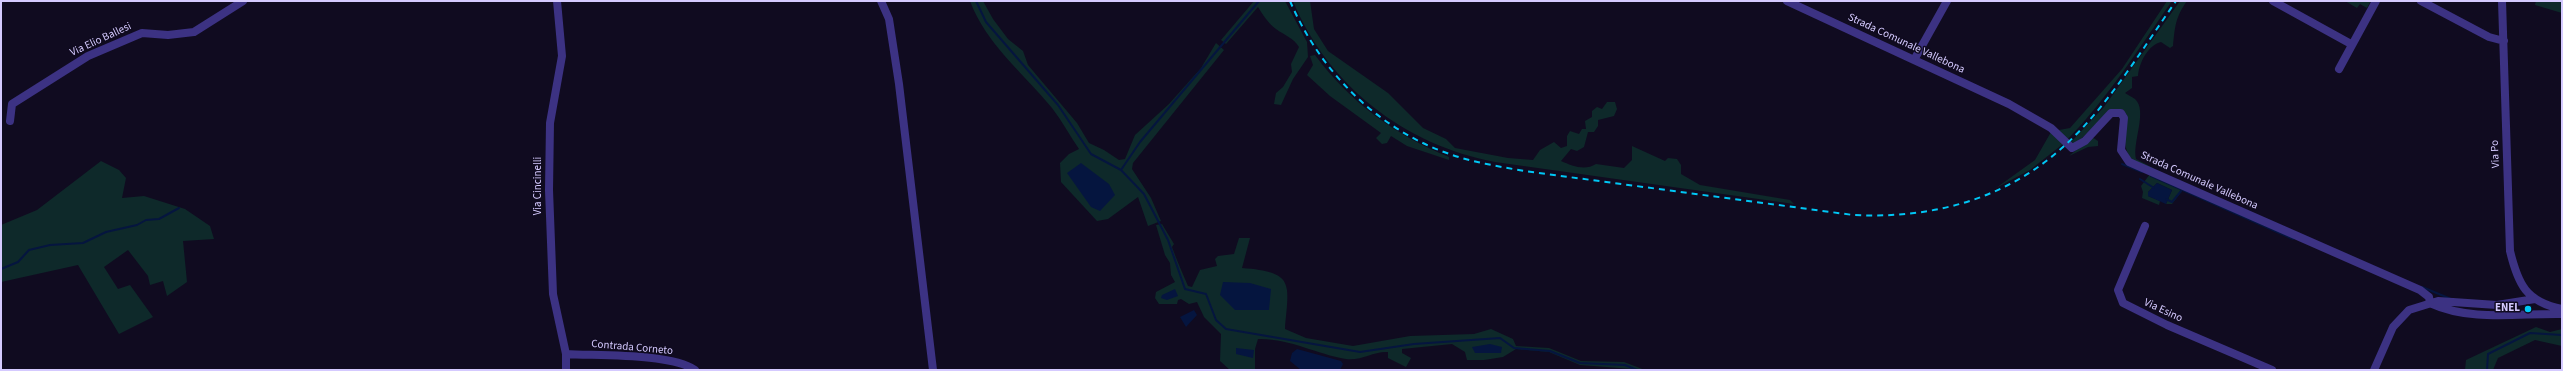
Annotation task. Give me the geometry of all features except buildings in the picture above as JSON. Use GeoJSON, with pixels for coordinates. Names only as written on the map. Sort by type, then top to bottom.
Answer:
{"type":"FeatureCollection","features":[{"type":"Feature","properties":{"kind":"street","name":"Via Elio Ballesi"},"geometry":{"type":"LineString","coordinates":[[10,122],[12,104],[88,56],[142,33],[168,35],[194,32],[243,1]]}},
{"type":"Feature","properties":{"kind":"street","name":"Via Cincinelli"},"geometry":{"type":"LineString","coordinates":[[557,1],[562,56],[550,123],[549,190],[553,294],[566,354],[566,370]]}},
{"type":"Feature","properties":{"kind":"street"},"geometry":{"type":"LineString","coordinates":[[881,1],[889,19],[899,84],[933,370]]}},
{"type":"Feature","properties":{"kind":"street","name":"Strada Comunale Vallebona"},"geometry":{"type":"LineString","coordinates":[[1786,1],[2038,119],[2057,132],[2072,148],[2085,141],[2111,113],[2122,113],[2124,118],[2121,147],[2123,155],[2129,162],[2420,290],[2429,297],[2430,303]]}},
{"type":"Feature","properties":{"kind":"street"},"geometry":{"type":"LineString","coordinates":[[1914,60],[1947,1]]}},
{"type":"Feature","properties":{"kind":"street"},"geometry":{"type":"LineString","coordinates":[[2273,1],[2351,44]]}},
{"type":"Feature","properties":{"kind":"street"},"geometry":{"type":"LineString","coordinates":[[2339,69],[2351,44],[2376,1]]}},
{"type":"Feature","properties":{"kind":"street"},"geometry":{"type":"LineString","coordinates":[[2421,1],[2489,37],[2504,42]]}},
{"type":"Feature","properties":{"kind":"street","name":"Via Po"},"geometry":{"type":"LineString","coordinates":[[2502,1],[2510,251],[2517,278],[2523,288],[2535,299],[2549,306],[2562,309]]}},
{"type":"Feature","properties":{"kind":"street","name":"Via Esino"},"geometry":{"type":"LineString","coordinates":[[2145,226],[2118,290],[2123,303],[2167,325],[2272,370]]}},
{"type":"Feature","properties":{"kind":"street"},"geometry":{"type":"LineString","coordinates":[[2508,304],[2519,297],[2523,288]]}},
{"type":"Feature","properties":{"kind":"street"},"geometry":{"type":"LineString","coordinates":[[2374,370],[2398,319],[2409,310],[2430,303],[2443,301],[2480,305],[2508,304],[2535,299],[2537,307],[2531,314]]}},
{"type":"Feature","properties":{"kind":"street"},"geometry":{"type":"LineString","coordinates":[[2430,303],[2448,311],[2475,315],[2562,314]]}},
{"type":"Feature","properties":{"kind":"street","name":"Contrada Corneto"},"geometry":{"type":"LineString","coordinates":[[566,354],[668,360],[687,365],[695,370]]}},
{"type":"Feature","properties":{"kind":"green space"},"geometry":{"type":"Polygon","coordinates":[[[970,1],[983,1],[993,19],[1008,39],[1023,51],[1028,65],[1077,123],[1089,143],[1104,150],[1119,160],[1125,159],[1135,135],[1169,104],[1201,68],[1216,43],[1224,50],[1133,163],[1132,169],[1151,198],[1161,221],[1148,226],[1138,197],[1108,219],[1097,221],[1061,182],[1060,163],[1069,154],[1079,149],[1052,108],[995,45],[977,17],[970,1]]]}},
{"type":"Feature","properties":{"kind":"green space"},"geometry":{"type":"Polygon","coordinates":[[[1254,1],[1285,1],[1307,42],[1308,57],[1293,79],[1281,105],[1274,104],[1276,93],[1283,87],[1292,72],[1291,64],[1299,47],[1297,44],[1273,27],[1258,7],[1226,44],[1221,40],[1254,1]]]}},
{"type":"Feature","properties":{"kind":"green space"},"geometry":{"type":"Polygon","coordinates":[[[1293,1],[1310,1],[1314,29],[1328,51],[1388,93],[1423,128],[1446,139],[1455,148],[1508,158],[1533,160],[1540,150],[1554,142],[1561,148],[1567,146],[1567,136],[1570,131],[1579,134],[1582,129],[1586,129],[1585,121],[1592,117],[1592,111],[1597,107],[1602,109],[1607,102],[1615,102],[1617,109],[1614,116],[1598,120],[1598,126],[1594,132],[1588,132],[1584,147],[1577,151],[1571,149],[1561,161],[1578,167],[1587,167],[1596,164],[1624,168],[1632,160],[1632,146],[1665,161],[1668,158],[1677,159],[1681,165],[1681,174],[1700,185],[1790,200],[1794,204],[1495,162],[1462,154],[1430,142],[1401,126],[1373,107],[1349,85],[1327,60],[1308,32],[1293,1]]]}},
{"type":"Feature","properties":{"kind":"green space"},"geometry":{"type":"Polygon","coordinates":[[[2167,1],[2172,1],[2110,90],[2067,140],[2059,130],[2070,128],[2122,69],[2167,1]]]}},
{"type":"Feature","properties":{"kind":"green space"},"geometry":{"type":"Polygon","coordinates":[[[2180,1],[2187,1],[2176,23],[2173,46],[2170,48],[2161,42],[2152,47],[2142,60],[2138,76],[2132,77],[2132,88],[2125,93],[2135,99],[2139,104],[2140,119],[2135,152],[2136,159],[2155,169],[2134,161],[2127,151],[2125,127],[2127,115],[2122,109],[2111,110],[2076,144],[2071,142],[2104,107],[2180,1]]]}},
{"type":"Feature","properties":{"kind":"green space"},"geometry":{"type":"Polygon","coordinates":[[[2345,1],[2371,1],[2367,8],[2360,4],[2357,8],[2345,1]]]}},
{"type":"Feature","properties":{"kind":"green space"},"geometry":{"type":"Polygon","coordinates":[[[2536,1],[2562,1],[2562,13],[2535,5],[2536,1]]]}},
{"type":"Feature","properties":{"kind":"green space"},"geometry":{"type":"Polygon","coordinates":[[[1315,55],[1343,88],[1375,115],[1410,138],[1449,157],[1449,160],[1407,146],[1391,136],[1387,143],[1382,144],[1376,138],[1381,133],[1330,96],[1307,75],[1313,65],[1310,56],[1315,55]]]}},
{"type":"Feature","properties":{"kind":"green space"},"geometry":{"type":"Polygon","coordinates":[[[2051,132],[2063,144],[2030,170],[1996,188],[2035,160],[2051,132]]]}},
{"type":"Feature","properties":{"kind":"green space"},"geometry":{"type":"Polygon","coordinates":[[[2092,137],[2098,141],[2098,146],[2088,147],[2069,156],[2092,137]]]}},
{"type":"Feature","properties":{"kind":"green space"},"geometry":{"type":"Polygon","coordinates":[[[101,161],[119,170],[126,178],[122,198],[144,196],[185,209],[210,226],[214,239],[183,241],[187,282],[167,296],[163,281],[150,285],[148,276],[128,250],[104,267],[118,289],[130,285],[153,317],[119,334],[78,265],[1,282],[1,225],[37,210],[101,161]]]}},
{"type":"Feature","properties":{"kind":"green space"},"geometry":{"type":"Polygon","coordinates":[[[2150,174],[2183,190],[2172,204],[2166,204],[2172,190],[2157,183],[2148,192],[2148,196],[2160,201],[2159,205],[2142,198],[2143,192],[2141,186],[2150,174]]]}},
{"type":"Feature","properties":{"kind":"green space"},"geometry":{"type":"Polygon","coordinates":[[[1162,224],[1174,244],[1172,247],[1188,286],[1192,287],[1200,270],[1217,266],[1215,259],[1218,256],[1234,254],[1239,238],[1250,238],[1242,268],[1272,273],[1280,277],[1285,283],[1287,291],[1285,329],[1306,338],[1353,346],[1410,336],[1474,334],[1491,329],[1513,339],[1516,346],[1549,348],[1581,361],[1624,362],[1645,370],[1580,365],[1549,352],[1516,349],[1503,357],[1484,360],[1467,360],[1465,352],[1452,344],[1402,349],[1402,353],[1411,358],[1406,367],[1388,358],[1388,352],[1377,353],[1357,359],[1346,359],[1281,341],[1258,339],[1255,349],[1255,370],[1230,370],[1220,361],[1221,334],[1204,317],[1197,302],[1189,304],[1181,299],[1178,300],[1177,304],[1159,304],[1155,298],[1156,292],[1175,282],[1171,275],[1170,263],[1165,255],[1156,225],[1162,224]]]}},
{"type":"Feature","properties":{"kind":"green space"},"geometry":{"type":"Polygon","coordinates":[[[2536,327],[2550,332],[2562,329],[2562,346],[2535,340],[2498,358],[2493,370],[2465,370],[2466,360],[2536,327]]]}},
{"type":"Feature","properties":{"kind":"water"},"geometry":{"type":"Polygon","coordinates":[[[1081,163],[1109,184],[1115,195],[1100,211],[1091,207],[1067,173],[1081,163]]]}},
{"type":"Feature","properties":{"kind":"water"},"geometry":{"type":"Polygon","coordinates":[[[2157,183],[2172,190],[2166,204],[2148,196],[2148,192],[2157,183]]]}},
{"type":"Feature","properties":{"kind":"water"},"geometry":{"type":"Polygon","coordinates":[[[1223,282],[1250,283],[1271,289],[1269,310],[1235,310],[1220,295],[1223,282]]]}},
{"type":"Feature","properties":{"kind":"water"},"geometry":{"type":"Polygon","coordinates":[[[1175,289],[1178,296],[1167,300],[1161,298],[1162,295],[1175,289]]]}},
{"type":"Feature","properties":{"kind":"water"},"geometry":{"type":"Polygon","coordinates":[[[1194,310],[1197,315],[1186,327],[1180,317],[1194,310]]]}},
{"type":"Feature","properties":{"kind":"water"},"geometry":{"type":"Polygon","coordinates":[[[1490,344],[1502,347],[1501,353],[1475,353],[1472,347],[1490,344]]]}},
{"type":"Feature","properties":{"kind":"water"},"geometry":{"type":"Polygon","coordinates":[[[1236,348],[1254,350],[1253,358],[1236,354],[1236,348]]]}},
{"type":"Feature","properties":{"kind":"water"},"geometry":{"type":"Polygon","coordinates":[[[1297,349],[1341,361],[1343,364],[1340,370],[1301,370],[1290,361],[1292,353],[1297,349]]]}},
{"type":"Feature","properties":{"kind":"waterway"},"geometry":{"type":"LineString","coordinates":[[976,1],[986,22],[1058,105],[1091,154],[1121,170],[1144,194],[1168,240],[1185,289],[1206,294],[1216,320],[1226,329],[1360,352],[1414,344],[1500,338],[1514,348],[1550,351],[1580,363],[1625,365],[1637,370]]}},
{"type":"Feature","properties":{"kind":"waterway"},"geometry":{"type":"LineString","coordinates":[[1121,170],[1140,142],[1259,1]]}},
{"type":"Feature","properties":{"kind":"waterway"},"geometry":{"type":"LineString","coordinates":[[2122,164],[2142,172]]}},
{"type":"Feature","properties":{"kind":"waterway"},"geometry":{"type":"LineString","coordinates":[[2151,176],[2293,239]]}},
{"type":"Feature","properties":{"kind":"waterway"},"geometry":{"type":"LineString","coordinates":[[2140,179],[2154,188]]}},
{"type":"Feature","properties":{"kind":"waterway"},"geometry":{"type":"LineString","coordinates":[[2166,199],[2172,202],[2181,191]]}},
{"type":"Feature","properties":{"kind":"waterway"},"geometry":{"type":"LineString","coordinates":[[1,269],[18,262],[29,250],[50,245],[83,243],[106,232],[137,225],[146,220],[159,219],[179,208]]}},
{"type":"Feature","properties":{"kind":"waterway"},"geometry":{"type":"LineString","coordinates":[[2422,287],[2451,299]]}},
{"type":"Feature","properties":{"kind":"waterway"},"geometry":{"type":"LineString","coordinates":[[2487,370],[2488,354],[2530,333],[2562,335]]}},
{"type":"Feature","properties":{"kind":"railway"},"geometry":{"type":"LineString","coordinates":[[1290,1],[1316,50],[1333,72],[1352,92],[1372,111],[1394,127],[1418,141],[1444,152],[1474,161],[1524,171],[1853,215],[1910,214],[1938,209],[1991,193],[2017,181],[2063,147],[2079,132],[2109,96],[2176,1]]}},
{"type":"Feature","properties":{"kind":"place","name":"ENEL"},"geometry":{"type":"Point","coordinates":[2528,309]}}]}
